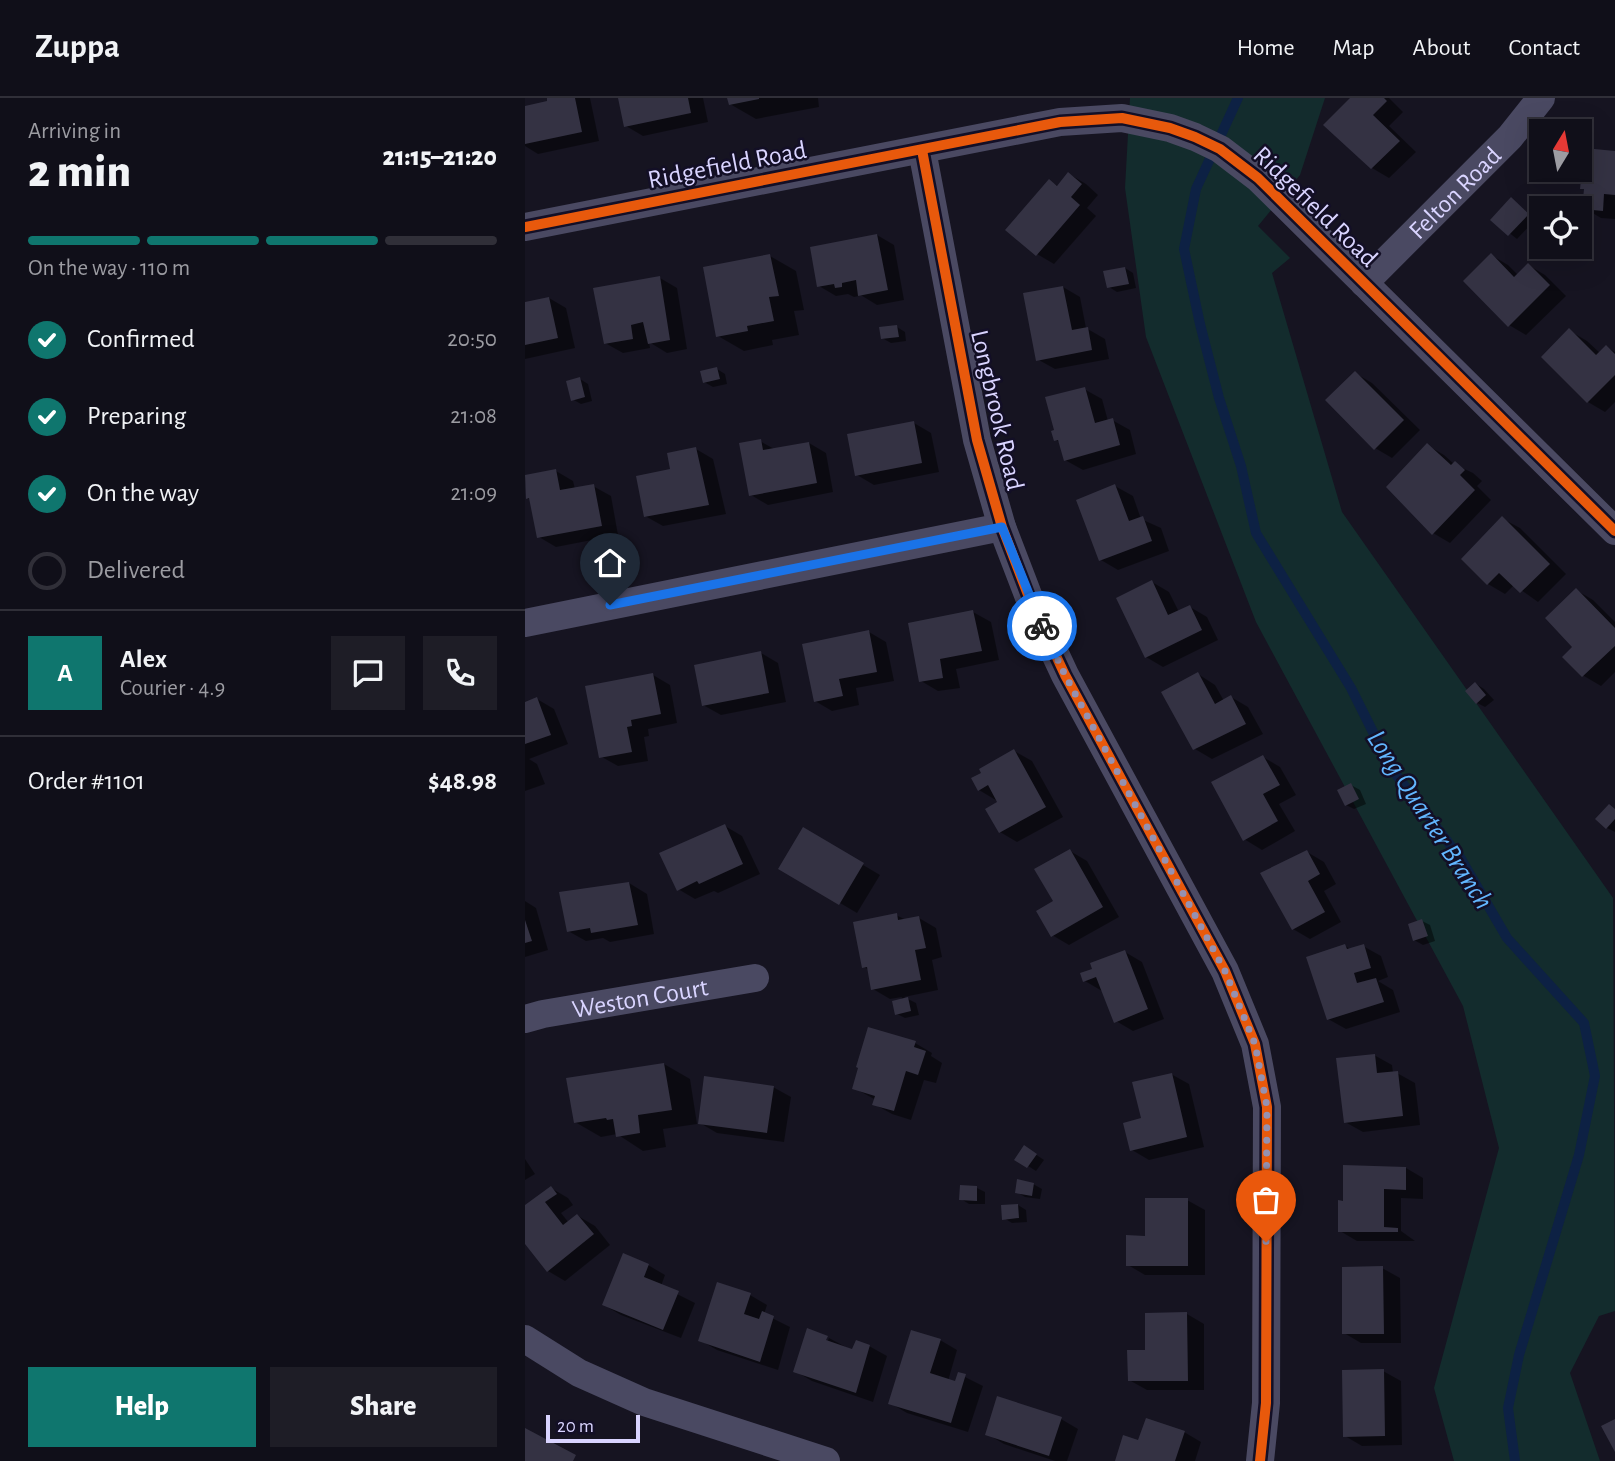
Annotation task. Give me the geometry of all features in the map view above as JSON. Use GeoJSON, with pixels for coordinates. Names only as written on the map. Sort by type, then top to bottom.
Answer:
{"type":"FeatureCollection","features":[{"type":"Feature","properties":{"kind":"street","name":"Felton Road"},"geometry":{"type":"LineString","coordinates":[[1364,283],[1510,137],[1541,98]]}},
{"type":"Feature","properties":{"kind":"street","name":"Ridgefield Road"},"geometry":{"type":"LineString","coordinates":[[525,227],[1060,121],[1122,118],[1170,128],[1220,149],[1243,165],[1615,531]]}},
{"type":"Feature","properties":{"kind":"street","name":"Longbrook Road"},"geometry":{"type":"LineString","coordinates":[[922,150],[977,440],[1002,527],[1030,600],[1065,675],[1225,971],[1255,1044],[1267,1107],[1266,1403],[1260,1461]]}},
{"type":"Feature","properties":{"kind":"street"},"geometry":{"type":"LineString","coordinates":[[525,623],[1002,527]]}},
{"type":"Feature","properties":{"kind":"street","name":"Weston Court"},"geometry":{"type":"LineString","coordinates":[[525,1019],[755,978]]}},
{"type":"Feature","properties":{"kind":"street"},"geometry":{"type":"LineString","coordinates":[[525,1339],[579,1373],[644,1402],[826,1461]]}},
{"type":"Feature","properties":{"kind":"green space"},"geometry":{"type":"Polygon","coordinates":[[[1130,98],[1325,98],[1300,175],[1258,226],[1290,258],[1272,273],[1342,512],[1613,898],[1615,1311],[1599,1316],[1570,1373],[1600,1461],[1454,1461],[1434,1388],[1499,1148],[1463,1006],[1256,622],[1146,337],[1125,188],[1130,98]]]}},
{"type":"Feature","properties":{"kind":"building"},"geometry":{"type":"Polygon","coordinates":[[[547,98],[575,98],[582,132],[525,144],[525,106],[547,101],[547,98]]]}},
{"type":"Feature","properties":{"kind":"building"},"geometry":{"type":"Polygon","coordinates":[[[618,98],[688,98],[691,113],[624,127],[618,98]]]}},
{"type":"Feature","properties":{"kind":"building"},"geometry":{"type":"Polygon","coordinates":[[[727,98],[759,98],[759,99],[729,105],[727,98]]]}},
{"type":"Feature","properties":{"kind":"building"},"geometry":{"type":"Polygon","coordinates":[[[1350,98],[1384,98],[1387,101],[1373,115],[1400,141],[1371,169],[1323,125],[1350,98]]]}},
{"type":"Feature","properties":{"kind":"building"},"geometry":{"type":"Polygon","coordinates":[[[1593,149],[1615,151],[1615,195],[1604,194],[1603,211],[1592,210],[1592,196],[1583,196],[1584,189],[1580,189],[1581,182],[1593,182],[1593,149]]]}},
{"type":"Feature","properties":{"kind":"building"},"geometry":{"type":"Polygon","coordinates":[[[1068,172],[1082,184],[1071,197],[1080,205],[1036,256],[1005,230],[1049,179],[1057,186],[1068,172]]]}},
{"type":"Feature","properties":{"kind":"building"},"geometry":{"type":"Polygon","coordinates":[[[1511,197],[1529,214],[1508,236],[1490,220],[1511,197]]]}},
{"type":"Feature","properties":{"kind":"building"},"geometry":{"type":"Polygon","coordinates":[[[877,234],[888,290],[858,296],[856,280],[842,283],[842,287],[835,288],[834,284],[817,287],[810,247],[877,234]]]}},
{"type":"Feature","properties":{"kind":"building"},"geometry":{"type":"Polygon","coordinates":[[[1491,253],[1514,277],[1528,263],[1550,285],[1508,327],[1463,281],[1491,253]]]}},
{"type":"Feature","properties":{"kind":"building"},"geometry":{"type":"Polygon","coordinates":[[[770,254],[779,296],[769,297],[774,321],[747,326],[748,331],[716,337],[703,267],[770,254]]]}},
{"type":"Feature","properties":{"kind":"building"},"geometry":{"type":"Polygon","coordinates":[[[1125,267],[1129,284],[1107,288],[1103,271],[1125,267]]]}},
{"type":"Feature","properties":{"kind":"building"},"geometry":{"type":"Polygon","coordinates":[[[660,276],[670,340],[648,344],[643,322],[631,325],[633,339],[604,344],[593,288],[660,276]]]}},
{"type":"Feature","properties":{"kind":"building"},"geometry":{"type":"Polygon","coordinates":[[[1063,286],[1072,330],[1088,327],[1092,350],[1036,361],[1023,293],[1063,286]]]}},
{"type":"Feature","properties":{"kind":"building"},"geometry":{"type":"Polygon","coordinates":[[[549,297],[558,338],[525,345],[525,302],[549,297]]]}},
{"type":"Feature","properties":{"kind":"building"},"geometry":{"type":"Polygon","coordinates":[[[897,325],[899,337],[881,339],[879,327],[897,325]]]}},
{"type":"Feature","properties":{"kind":"building"},"geometry":{"type":"Polygon","coordinates":[[[1569,328],[1596,355],[1606,345],[1615,354],[1615,375],[1587,403],[1541,357],[1569,328]]]}},
{"type":"Feature","properties":{"kind":"building"},"geometry":{"type":"Polygon","coordinates":[[[717,367],[720,379],[703,383],[700,371],[717,367]]]}},
{"type":"Feature","properties":{"kind":"building"},"geometry":{"type":"Polygon","coordinates":[[[1355,371],[1404,420],[1374,450],[1325,400],[1355,371]]]}},
{"type":"Feature","properties":{"kind":"building"},"geometry":{"type":"Polygon","coordinates":[[[580,377],[585,397],[571,401],[566,381],[580,377]]]}},
{"type":"Feature","properties":{"kind":"building"},"geometry":{"type":"Polygon","coordinates":[[[1085,387],[1095,423],[1113,418],[1120,445],[1064,461],[1058,440],[1054,441],[1051,431],[1054,430],[1045,397],[1085,387]]]}},
{"type":"Feature","properties":{"kind":"building"},"geometry":{"type":"Polygon","coordinates":[[[914,421],[922,463],[855,476],[847,434],[914,421]]]}},
{"type":"Feature","properties":{"kind":"building"},"geometry":{"type":"Polygon","coordinates":[[[761,439],[763,450],[809,442],[817,483],[749,496],[739,443],[761,439]]]}},
{"type":"Feature","properties":{"kind":"building"},"geometry":{"type":"Polygon","coordinates":[[[1427,443],[1451,465],[1455,461],[1465,470],[1460,475],[1475,490],[1432,535],[1386,487],[1427,443]]]}},
{"type":"Feature","properties":{"kind":"building"},"geometry":{"type":"Polygon","coordinates":[[[696,447],[709,505],[644,517],[636,476],[670,469],[667,453],[696,447]]]}},
{"type":"Feature","properties":{"kind":"building"},"geometry":{"type":"Polygon","coordinates":[[[556,469],[560,490],[594,484],[602,526],[537,538],[529,498],[526,499],[525,475],[556,469]]]}},
{"type":"Feature","properties":{"kind":"building"},"geometry":{"type":"Polygon","coordinates":[[[1115,484],[1129,521],[1143,516],[1152,541],[1099,561],[1076,500],[1115,484]]]}},
{"type":"Feature","properties":{"kind":"building"},"geometry":{"type":"Polygon","coordinates":[[[1502,516],[1550,564],[1520,593],[1499,573],[1487,585],[1461,559],[1502,516]]]}},
{"type":"Feature","properties":{"kind":"building"},"geometry":{"type":"Polygon","coordinates":[[[1152,580],[1168,615],[1190,605],[1202,630],[1145,658],[1116,598],[1152,580]]]}},
{"type":"Feature","properties":{"kind":"building"},"geometry":{"type":"Polygon","coordinates":[[[1576,588],[1615,628],[1615,646],[1582,677],[1562,657],[1572,647],[1545,618],[1576,588]]]}},
{"type":"Feature","properties":{"kind":"building"},"geometry":{"type":"Polygon","coordinates":[[[973,610],[982,651],[940,659],[943,678],[919,682],[908,623],[973,610]]]}},
{"type":"Feature","properties":{"kind":"building"},"geometry":{"type":"Polygon","coordinates":[[[869,630],[877,672],[839,679],[843,696],[814,702],[802,644],[869,630]]]}},
{"type":"Feature","properties":{"kind":"building"},"geometry":{"type":"Polygon","coordinates":[[[761,651],[769,693],[702,706],[694,665],[761,651]]]}},
{"type":"Feature","properties":{"kind":"building"},"geometry":{"type":"Polygon","coordinates":[[[1198,672],[1215,704],[1231,695],[1246,724],[1193,750],[1161,692],[1198,672]]]}},
{"type":"Feature","properties":{"kind":"building"},"geometry":{"type":"Polygon","coordinates":[[[653,673],[661,714],[631,720],[632,726],[627,727],[632,752],[599,758],[585,686],[653,673]]]}},
{"type":"Feature","properties":{"kind":"building"},"geometry":{"type":"Polygon","coordinates":[[[1475,682],[1486,695],[1476,704],[1465,691],[1475,682]]]}},
{"type":"Feature","properties":{"kind":"building"},"geometry":{"type":"Polygon","coordinates":[[[537,697],[551,735],[525,744],[525,702],[537,697]]]}},
{"type":"Feature","properties":{"kind":"building"},"geometry":{"type":"Polygon","coordinates":[[[1014,749],[1046,807],[999,833],[985,809],[997,802],[988,785],[978,791],[971,778],[981,773],[979,769],[1014,749]]]}},
{"type":"Feature","properties":{"kind":"building"},"geometry":{"type":"Polygon","coordinates":[[[1263,755],[1280,785],[1263,794],[1278,821],[1243,841],[1211,782],[1263,755]]]}},
{"type":"Feature","properties":{"kind":"building"},"geometry":{"type":"Polygon","coordinates":[[[1351,783],[1359,799],[1345,806],[1337,790],[1351,783]]]}},
{"type":"Feature","properties":{"kind":"building"},"geometry":{"type":"Polygon","coordinates":[[[1609,804],[1615,809],[1615,819],[1606,829],[1595,819],[1609,804]]]}},
{"type":"Feature","properties":{"kind":"building"},"geometry":{"type":"Polygon","coordinates":[[[725,824],[743,864],[677,891],[659,853],[725,824]]]}},
{"type":"Feature","properties":{"kind":"building"},"geometry":{"type":"Polygon","coordinates":[[[803,827],[864,863],[839,905],[778,869],[803,827]]]}},
{"type":"Feature","properties":{"kind":"building"},"geometry":{"type":"Polygon","coordinates":[[[1070,849],[1103,907],[1051,937],[1036,911],[1053,901],[1034,869],[1070,849]]]}},
{"type":"Feature","properties":{"kind":"building"},"geometry":{"type":"Polygon","coordinates":[[[1307,850],[1320,874],[1308,881],[1325,912],[1292,930],[1260,873],[1307,850]]]}},
{"type":"Feature","properties":{"kind":"building"},"geometry":{"type":"Polygon","coordinates":[[[629,882],[638,925],[591,933],[590,928],[567,932],[559,892],[629,882]]]}},
{"type":"Feature","properties":{"kind":"building"},"geometry":{"type":"Polygon","coordinates":[[[897,913],[898,920],[919,916],[926,948],[915,950],[921,980],[871,990],[867,967],[862,968],[853,922],[897,913]]]}},
{"type":"Feature","properties":{"kind":"building"},"geometry":{"type":"Polygon","coordinates":[[[1422,919],[1428,936],[1413,941],[1408,924],[1422,919]]]}},
{"type":"Feature","properties":{"kind":"building"},"geometry":{"type":"Polygon","coordinates":[[[525,920],[532,941],[525,943],[525,920]]]}},
{"type":"Feature","properties":{"kind":"building"},"geometry":{"type":"Polygon","coordinates":[[[1345,944],[1347,949],[1364,944],[1371,968],[1354,973],[1357,983],[1376,978],[1384,1002],[1327,1020],[1306,957],[1345,944]]]}},
{"type":"Feature","properties":{"kind":"building"},"geometry":{"type":"Polygon","coordinates":[[[1125,950],[1148,1009],[1114,1023],[1096,977],[1083,982],[1080,973],[1092,969],[1090,963],[1125,950]]]}},
{"type":"Feature","properties":{"kind":"building"},"geometry":{"type":"Polygon","coordinates":[[[908,997],[911,1011],[895,1015],[892,1001],[908,997]]]}},
{"type":"Feature","properties":{"kind":"building"},"geometry":{"type":"Polygon","coordinates":[[[868,1027],[916,1041],[914,1047],[926,1051],[918,1075],[906,1071],[894,1111],[872,1105],[875,1096],[852,1089],[868,1027]]]}},
{"type":"Feature","properties":{"kind":"building"},"geometry":{"type":"Polygon","coordinates":[[[1375,1054],[1377,1073],[1398,1071],[1403,1116],[1344,1123],[1336,1058],[1375,1054]]]}},
{"type":"Feature","properties":{"kind":"building"},"geometry":{"type":"Polygon","coordinates":[[[664,1063],[672,1110],[638,1115],[640,1133],[616,1137],[613,1119],[574,1123],[566,1078],[664,1063]]]}},
{"type":"Feature","properties":{"kind":"building"},"geometry":{"type":"Polygon","coordinates":[[[1172,1073],[1187,1137],[1130,1151],[1123,1123],[1141,1118],[1132,1082],[1172,1073]]]}},
{"type":"Feature","properties":{"kind":"building"},"geometry":{"type":"Polygon","coordinates":[[[704,1076],[774,1086],[767,1133],[698,1124],[704,1076]]]}},
{"type":"Feature","properties":{"kind":"building"},"geometry":{"type":"Polygon","coordinates":[[[1024,1145],[1037,1154],[1027,1168],[1014,1160],[1024,1145]]]}},
{"type":"Feature","properties":{"kind":"building"},"geometry":{"type":"Polygon","coordinates":[[[1343,1165],[1406,1167],[1406,1190],[1384,1189],[1384,1227],[1398,1228],[1398,1232],[1338,1232],[1338,1200],[1343,1201],[1343,1165]]]}},
{"type":"Feature","properties":{"kind":"building"},"geometry":{"type":"Polygon","coordinates":[[[1017,1179],[1034,1183],[1032,1196],[1015,1193],[1017,1179]]]}},
{"type":"Feature","properties":{"kind":"building"},"geometry":{"type":"Polygon","coordinates":[[[960,1185],[977,1186],[977,1201],[959,1200],[960,1185]]]}},
{"type":"Feature","properties":{"kind":"building"},"geometry":{"type":"Polygon","coordinates":[[[551,1186],[557,1194],[545,1202],[563,1225],[577,1214],[594,1234],[547,1272],[525,1244],[525,1205],[551,1186]]]}},
{"type":"Feature","properties":{"kind":"building"},"geometry":{"type":"Polygon","coordinates":[[[1145,1198],[1188,1198],[1188,1266],[1126,1266],[1126,1235],[1145,1236],[1145,1198]]]}},
{"type":"Feature","properties":{"kind":"building"},"geometry":{"type":"Polygon","coordinates":[[[1018,1204],[1019,1218],[1002,1220],[1001,1205],[1018,1204]]]}},
{"type":"Feature","properties":{"kind":"building"},"geometry":{"type":"Polygon","coordinates":[[[623,1253],[649,1264],[644,1277],[679,1291],[663,1330],[602,1305],[623,1253]]]}},
{"type":"Feature","properties":{"kind":"building"},"geometry":{"type":"Polygon","coordinates":[[[1383,1266],[1384,1334],[1342,1334],[1342,1267],[1383,1266]]]}},
{"type":"Feature","properties":{"kind":"building"},"geometry":{"type":"Polygon","coordinates":[[[717,1282],[751,1293],[744,1314],[759,1319],[762,1311],[774,1316],[760,1362],[698,1341],[717,1282]]]}},
{"type":"Feature","properties":{"kind":"building"},"geometry":{"type":"Polygon","coordinates":[[[1187,1312],[1188,1381],[1128,1381],[1127,1350],[1145,1350],[1145,1313],[1187,1312]]]}},
{"type":"Feature","properties":{"kind":"building"},"geometry":{"type":"Polygon","coordinates":[[[807,1328],[828,1336],[826,1340],[852,1349],[856,1340],[870,1345],[856,1393],[793,1372],[807,1328]]]}},
{"type":"Feature","properties":{"kind":"building"},"geometry":{"type":"Polygon","coordinates":[[[911,1330],[941,1339],[930,1373],[955,1381],[958,1372],[966,1374],[951,1423],[888,1404],[911,1330]]]}},
{"type":"Feature","properties":{"kind":"building"},"geometry":{"type":"Polygon","coordinates":[[[1384,1369],[1385,1436],[1343,1437],[1342,1370],[1384,1369]]]}},
{"type":"Feature","properties":{"kind":"building"},"geometry":{"type":"Polygon","coordinates":[[[997,1396],[1062,1417],[1049,1456],[985,1435],[997,1396]]]}},
{"type":"Feature","properties":{"kind":"building"},"geometry":{"type":"Polygon","coordinates":[[[1146,1418],[1185,1431],[1175,1461],[1115,1461],[1123,1435],[1138,1440],[1146,1418]]]}},
{"type":"Feature","properties":{"kind":"building"},"geometry":{"type":"Polygon","coordinates":[[[1615,1419],[1615,1452],[1601,1426],[1615,1419]]]}},
{"type":"Feature","properties":{"kind":"building"},"geometry":{"type":"Polygon","coordinates":[[[525,1428],[576,1455],[573,1461],[525,1461],[525,1428]]]}},
{"type":"Feature","properties":{"kind":"waterway","name":"Long Quarter Branch"},"geometry":{"type":"LineString","coordinates":[[1238,98],[1196,189],[1184,249],[1200,324],[1219,398],[1241,466],[1256,533],[1351,688],[1391,768],[1461,859],[1507,938],[1584,1023],[1595,1076],[1579,1155],[1519,1355],[1508,1408],[1515,1461]]}},
{"type":"Feature","properties":{"kind":"cycle path"},"geometry":{"type":"LineString","coordinates":[[525,227],[1060,122],[1122,118],[1170,128],[1220,149],[1258,178],[1615,531]]}},
{"type":"Feature","properties":{"kind":"cycle path"},"geometry":{"type":"LineString","coordinates":[[922,150],[977,440],[1002,527],[1030,600],[1065,675],[1225,971],[1255,1044],[1267,1107],[1266,1403],[1260,1461]]}},
{"type":"Feature","properties":{"kind":"way so far"},"geometry":{"type":"LineString","coordinates":[[1042,626],[1065,675],[1225,971],[1255,1044],[1267,1107],[1266,1242]]}},
{"type":"Feature","properties":{"kind":"route"},"geometry":{"type":"LineString","coordinates":[[610,605],[1002,527],[1042,626]]}}]}
